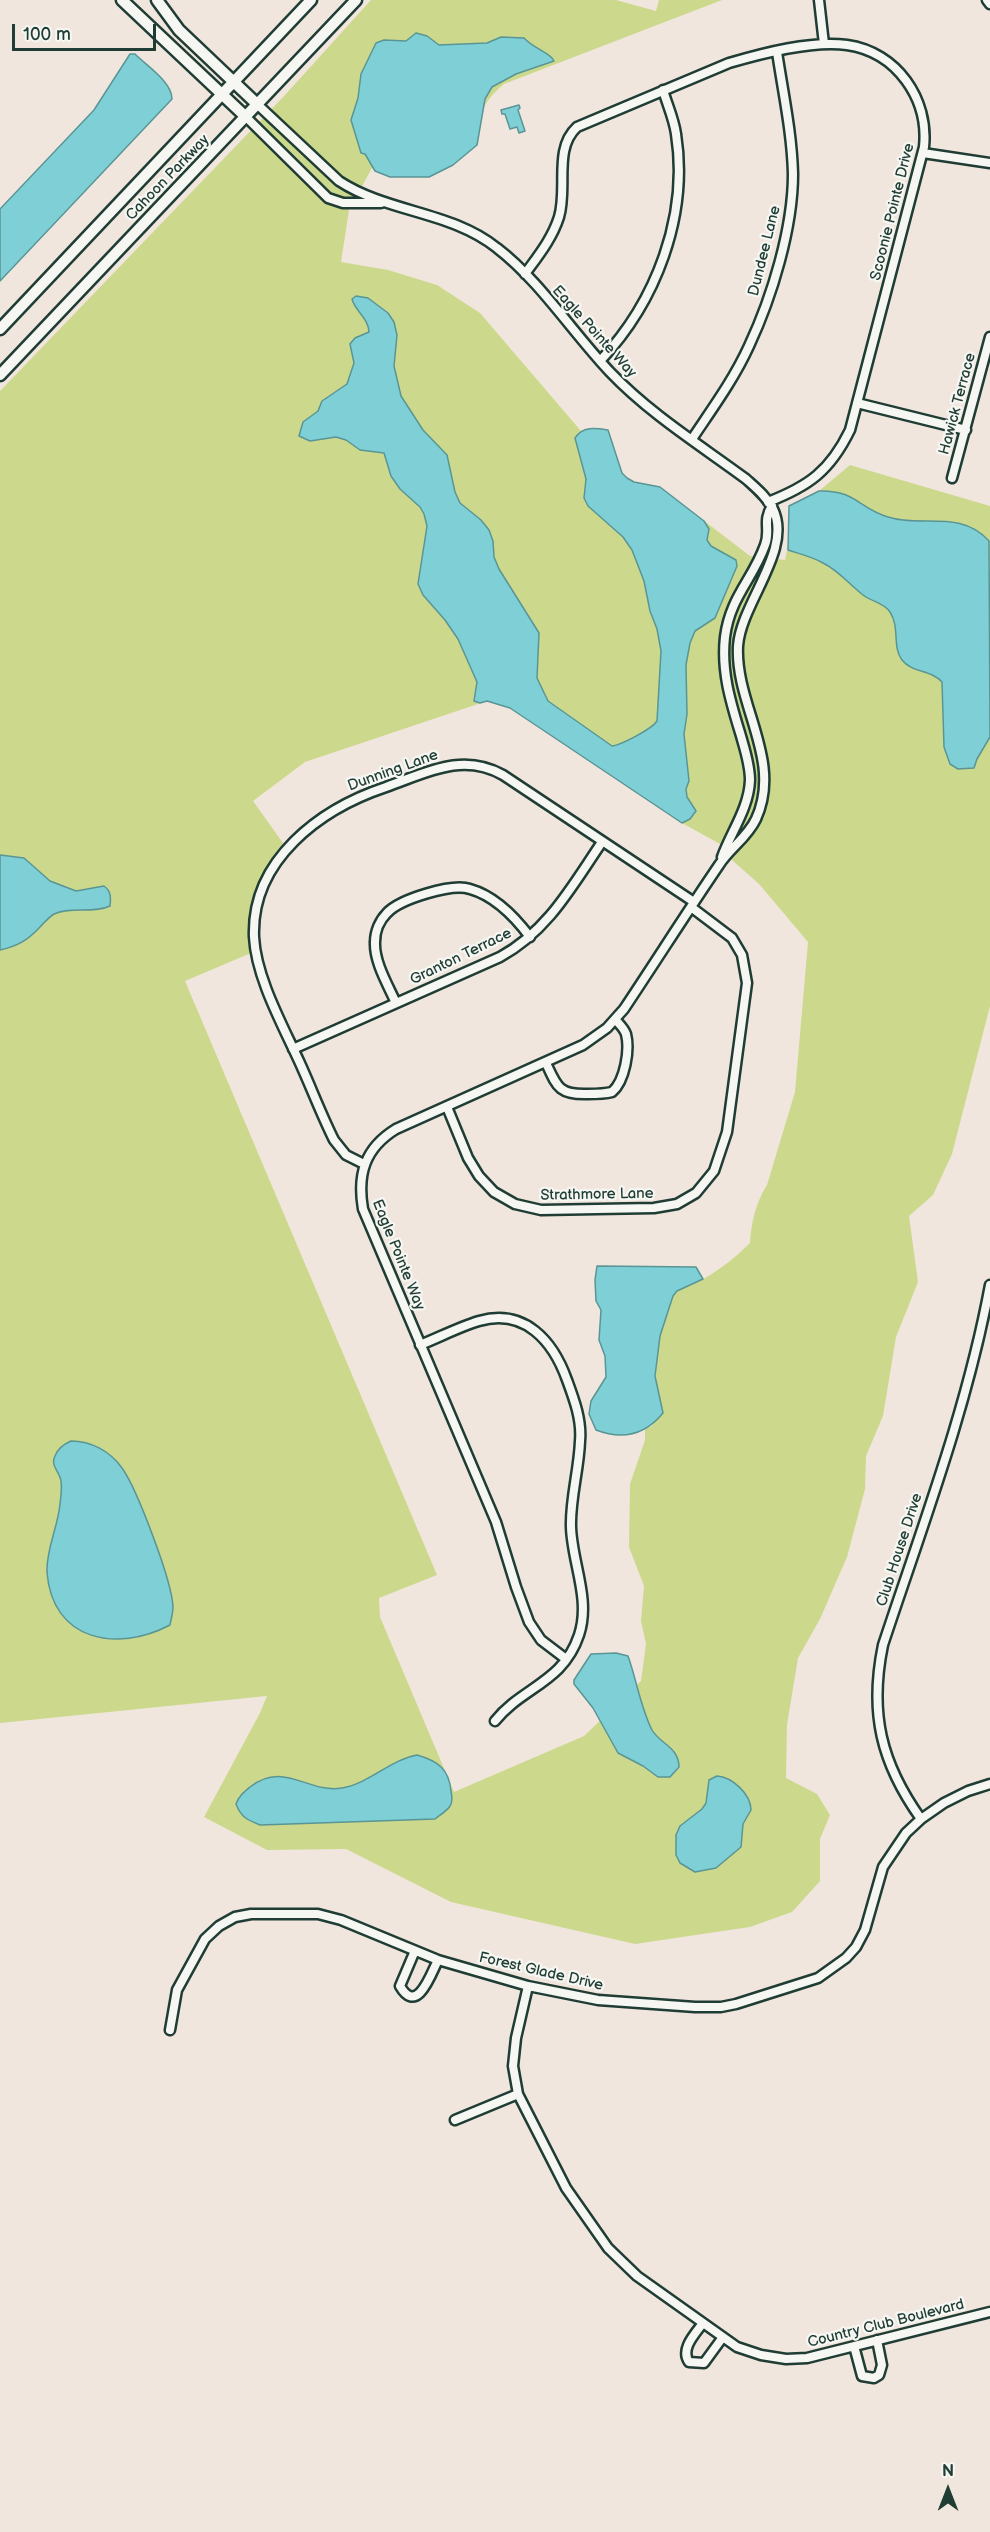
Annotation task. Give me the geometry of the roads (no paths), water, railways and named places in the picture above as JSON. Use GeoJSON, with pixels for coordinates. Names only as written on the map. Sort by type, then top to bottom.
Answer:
{"type":"FeatureCollection","features":[{"type":"Feature","properties":{"kind":"street"},"geometry":{"type":"LineString","coordinates":[[122,0],[246,117]]}},
{"type":"Feature","properties":{"kind":"street"},"geometry":{"type":"LineString","coordinates":[[157,0],[179,30],[258,105]]}},
{"type":"Feature","properties":{"kind":"street","name":"Cahoon Parkway"},"geometry":{"type":"LineString","coordinates":[[0,329],[311,0]]}},
{"type":"Feature","properties":{"kind":"street","name":"Cahoon Parkway"},"geometry":{"type":"LineString","coordinates":[[0,375],[356,0]]}},
{"type":"Feature","properties":{"kind":"street"},"geometry":{"type":"LineString","coordinates":[[819,0],[824,44]]}},
{"type":"Feature","properties":{"kind":"street"},"geometry":{"type":"LineString","coordinates":[[987,0],[990,4]]}},
{"type":"Feature","properties":{"kind":"street","name":"Scoonie Pointe Drive"},"geometry":{"type":"LineString","coordinates":[[525,274],[543,250],[559,217],[563,188],[563,152],[570,133],[584,123],[729,63],[824,44],[847,45],[868,51],[903,77],[918,99],[924,114],[926,132],[923,153],[846,439],[824,471],[808,484],[770,504]]}},
{"type":"Feature","properties":{"kind":"street","name":"Dundee Lane"},"geometry":{"type":"LineString","coordinates":[[692,439],[749,347],[772,284],[785,234],[792,199],[793,174],[777,52]]}},
{"type":"Feature","properties":{"kind":"street"},"geometry":{"type":"LineString","coordinates":[[600,361],[618,342],[641,307],[663,263],[670,233],[676,204],[678,153],[676,132],[663,90]]}},
{"type":"Feature","properties":{"kind":"street","name":"Eagle Pointe Way"},"geometry":{"type":"LineString","coordinates":[[258,105],[339,181],[358,193],[421,213],[481,236],[498,248],[525,274],[600,361],[637,398],[746,479],[770,504]]}},
{"type":"Feature","properties":{"kind":"street","name":"Eagle Pointe Way"},"geometry":{"type":"LineString","coordinates":[[246,117],[328,198],[343,203],[384,203]]}},
{"type":"Feature","properties":{"kind":"street"},"geometry":{"type":"LineString","coordinates":[[923,153],[990,163]]}},
{"type":"Feature","properties":{"kind":"street","name":"Hawick Terrace"},"geometry":{"type":"LineString","coordinates":[[952,478],[990,337]]}},
{"type":"Feature","properties":{"kind":"street"},"geometry":{"type":"LineString","coordinates":[[857,403],[966,430]]}},
{"type":"Feature","properties":{"kind":"street"},"geometry":{"type":"LineString","coordinates":[[721,861],[730,834],[744,810],[750,778],[725,680],[725,634],[741,588],[766,543],[765,516],[770,504]]}},
{"type":"Feature","properties":{"kind":"street"},"geometry":{"type":"LineString","coordinates":[[364,1164],[373,1148],[387,1135],[546,1063],[591,1040],[615,1019],[721,861],[745,837],[755,819],[764,785],[764,761],[742,682],[738,648],[744,620],[773,555],[778,528],[770,504]]}},
{"type":"Feature","properties":{"kind":"street","name":"Dunning Lane"},"geometry":{"type":"LineString","coordinates":[[364,1164],[346,1155],[334,1140],[261,971],[254,936],[262,888],[278,861],[291,844],[326,815],[372,791],[448,766],[472,763],[488,767],[503,775],[693,905]]}},
{"type":"Feature","properties":{"kind":"street","name":"Granton Terrace"},"geometry":{"type":"LineString","coordinates":[[293,1049],[500,957],[530,937],[556,911],[602,842]]}},
{"type":"Feature","properties":{"kind":"street"},"geometry":{"type":"LineString","coordinates":[[396,1003],[377,957],[375,944],[380,924],[387,913],[397,906],[449,888],[466,888],[485,896],[505,909],[530,937]]}},
{"type":"Feature","properties":{"kind":"street","name":"Strathmore Lane"},"geometry":{"type":"LineString","coordinates":[[447,1107],[468,1158],[479,1176],[494,1192],[515,1204],[542,1210],[654,1208],[677,1204],[696,1193],[714,1171],[728,1132],[747,973],[742,955],[732,938],[693,905]]}},
{"type":"Feature","properties":{"kind":"street"},"geometry":{"type":"LineString","coordinates":[[546,1063],[554,1081],[563,1091],[575,1095],[612,1092],[623,1076],[627,1038],[623,1028],[615,1019]]}},
{"type":"Feature","properties":{"kind":"street","name":"Eagle Pointe Way"},"geometry":{"type":"LineString","coordinates":[[364,1164],[360,1180],[363,1209],[496,1522],[529,1622],[541,1640],[566,1659]]}},
{"type":"Feature","properties":{"kind":"street","name":"Club House Drive"},"geometry":{"type":"LineString","coordinates":[[921,1819],[893,1774],[884,1750],[876,1698],[878,1671],[883,1645],[957,1421],[973,1365],[990,1285]]}},
{"type":"Feature","properties":{"kind":"street"},"geometry":{"type":"LineString","coordinates":[[420,1345],[480,1321],[503,1319],[514,1321],[534,1330],[553,1349],[560,1361],[577,1412],[581,1440],[571,1526],[583,1604],[579,1635],[555,1675],[504,1710],[495,1721]]}},
{"type":"Feature","properties":{"kind":"street","name":"Forest Glade Drive"},"geometry":{"type":"LineString","coordinates":[[170,2030],[177,1990],[205,1939],[219,1926],[235,1917],[251,1914],[318,1914],[341,1920],[414,1953],[528,1986],[598,2000],[721,2007],[818,1978],[846,1958],[856,1947],[865,1930],[883,1867],[893,1849],[921,1819],[968,1791],[990,1784]]}},
{"type":"Feature","properties":{"kind":"street"},"geometry":{"type":"LineString","coordinates":[[414,1953],[400,1986],[411,1996],[424,1990],[438,1960]]}},
{"type":"Feature","properties":{"kind":"street","name":"Country Club Boulevard"},"geometry":{"type":"LineString","coordinates":[[528,1986],[516,2038],[513,2066],[518,2094],[566,2187],[608,2248],[637,2276],[737,2347],[761,2355],[786,2359],[807,2358],[990,2312]]}},
{"type":"Feature","properties":{"kind":"street"},"geometry":{"type":"LineString","coordinates":[[455,2120],[518,2094]]}},
{"type":"Feature","properties":{"kind":"street"},"geometry":{"type":"LineString","coordinates":[[703,2323],[686,2347],[686,2358],[689,2362],[704,2363],[723,2337]]}},
{"type":"Feature","properties":{"kind":"street"},"geometry":{"type":"LineString","coordinates":[[854,2346],[862,2376],[874,2378],[879,2375],[882,2365],[877,2340]]}},
{"type":"Feature","properties":{"kind":"water"},"geometry":{"type":"Polygon","coordinates":[[[416,33],[427,36],[439,45],[487,43],[501,37],[524,38],[554,61],[516,74],[492,87],[485,99],[477,145],[453,165],[429,177],[390,177],[375,171],[365,154],[361,153],[351,120],[358,98],[361,74],[376,43],[384,40],[406,41],[416,33]]]}},
{"type":"Feature","properties":{"kind":"water"},"geometry":{"type":"Polygon","coordinates":[[[130,54],[135,54],[163,80],[168,86],[172,99],[0,281],[0,209],[94,110],[130,54]]]}},
{"type":"Feature","properties":{"kind":"water"},"geometry":{"type":"Polygon","coordinates":[[[519,105],[518,110],[525,131],[519,133],[517,127],[510,129],[505,114],[502,114],[501,110],[519,105]]]}},
{"type":"Feature","properties":{"kind":"water"},"geometry":{"type":"Polygon","coordinates":[[[356,296],[368,298],[388,313],[394,322],[397,335],[394,366],[401,396],[423,430],[447,455],[455,492],[460,503],[481,520],[489,530],[493,541],[494,557],[499,569],[539,633],[537,678],[548,701],[612,746],[636,736],[657,721],[661,651],[644,581],[632,550],[623,537],[588,506],[584,498],[586,479],[575,438],[578,434],[594,428],[608,430],[622,473],[634,482],[660,487],[704,521],[709,529],[707,540],[711,546],[736,560],[737,566],[715,618],[695,631],[686,665],[687,714],[684,734],[689,781],[686,789],[687,797],[696,811],[690,819],[682,823],[510,708],[487,701],[480,703],[474,701],[477,682],[458,639],[423,595],[418,584],[427,526],[420,507],[400,489],[391,476],[384,453],[360,450],[346,440],[336,437],[310,441],[299,436],[303,422],[318,411],[322,401],[347,384],[354,363],[350,344],[355,338],[369,332],[367,323],[352,299],[356,296]]]}},
{"type":"Feature","properties":{"kind":"water"},"geometry":{"type":"Polygon","coordinates":[[[819,491],[831,491],[849,496],[888,517],[966,525],[978,531],[989,541],[990,737],[974,768],[958,769],[950,764],[944,747],[942,682],[902,660],[897,649],[895,624],[890,612],[881,604],[863,595],[828,566],[788,550],[789,506],[819,491]]]}},
{"type":"Feature","properties":{"kind":"water"},"geometry":{"type":"Polygon","coordinates":[[[0,855],[24,858],[50,881],[76,891],[104,886],[110,894],[110,906],[96,910],[68,910],[54,914],[27,939],[0,950],[0,855]]]}},
{"type":"Feature","properties":{"kind":"water"},"geometry":{"type":"Polygon","coordinates":[[[597,1266],[696,1267],[703,1279],[677,1291],[673,1296],[660,1336],[655,1376],[663,1413],[649,1426],[632,1434],[615,1435],[596,1430],[589,1414],[591,1401],[606,1377],[605,1356],[599,1340],[601,1310],[596,1301],[597,1266]]]}},
{"type":"Feature","properties":{"kind":"water"},"geometry":{"type":"Polygon","coordinates":[[[71,1441],[93,1445],[106,1452],[122,1468],[128,1479],[153,1536],[167,1577],[173,1607],[170,1625],[150,1634],[109,1639],[90,1635],[74,1626],[61,1613],[52,1595],[47,1563],[59,1513],[61,1492],[61,1481],[54,1466],[54,1460],[56,1453],[71,1441]]]}},
{"type":"Feature","properties":{"kind":"water"},"geometry":{"type":"Polygon","coordinates":[[[616,1653],[628,1656],[652,1730],[676,1755],[679,1767],[670,1777],[658,1777],[618,1753],[593,1708],[574,1684],[574,1680],[591,1654],[616,1653]]]}},
{"type":"Feature","properties":{"kind":"water"},"geometry":{"type":"Polygon","coordinates":[[[417,1755],[441,1767],[450,1783],[451,1804],[435,1819],[260,1825],[245,1818],[236,1804],[244,1792],[262,1780],[285,1777],[318,1787],[342,1788],[417,1755]]]}},
{"type":"Feature","properties":{"kind":"water"},"geometry":{"type":"Polygon","coordinates":[[[717,1776],[729,1779],[740,1787],[748,1798],[751,1810],[743,1824],[741,1847],[716,1868],[695,1872],[680,1863],[676,1855],[676,1835],[680,1826],[702,1809],[706,1803],[709,1780],[717,1776]]]}}]}
